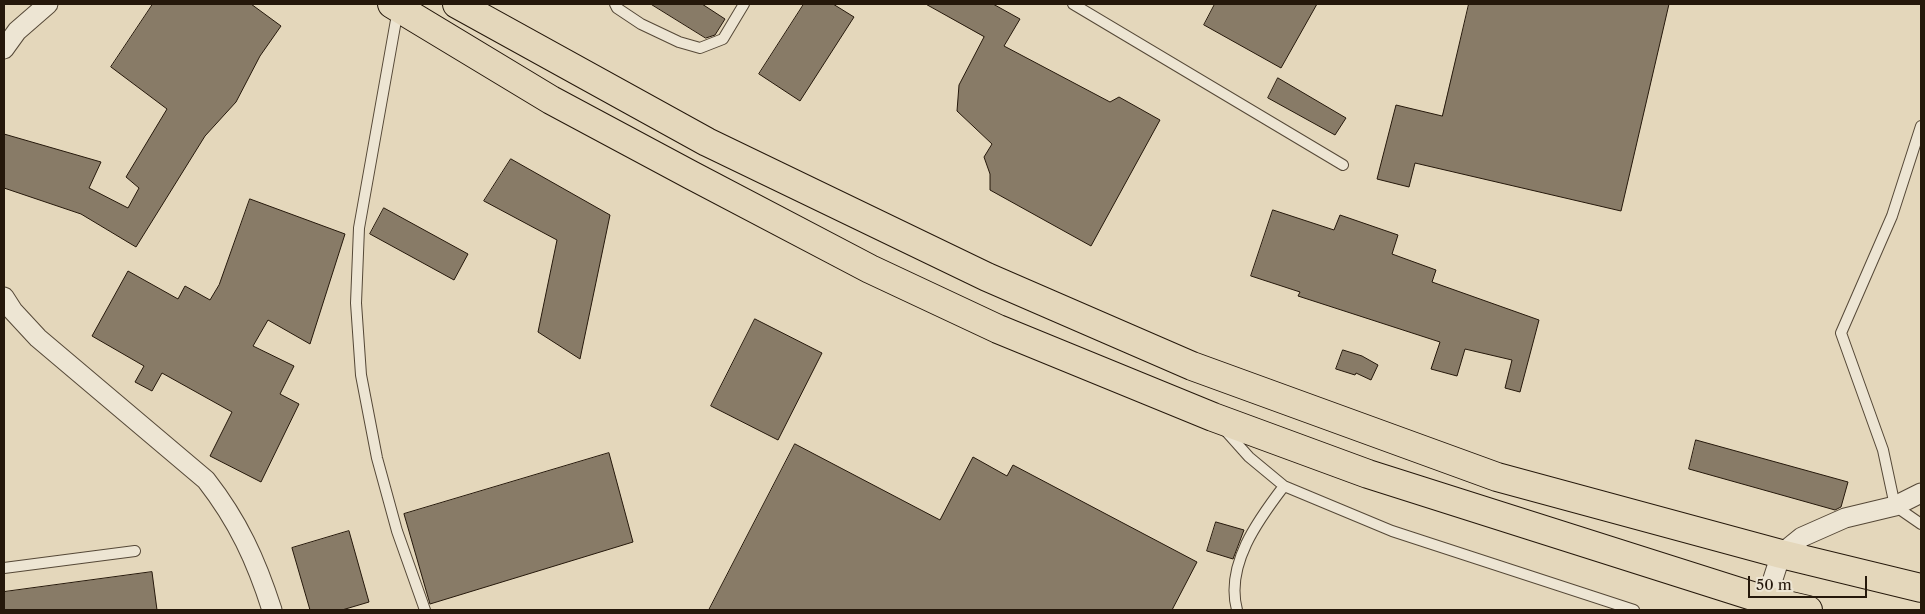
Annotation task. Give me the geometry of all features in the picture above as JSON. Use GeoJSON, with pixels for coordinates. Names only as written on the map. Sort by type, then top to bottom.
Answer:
{"type":"FeatureCollection","features":[{"type":"Feature","properties":{"kind":"highway"},"geometry":{"type":"LineString","coordinates":[[456,4],[715,147],[987,277],[1192,366],[1497,477],[1781,554],[1921,588]]}},
{"type":"Feature","properties":{"kind":"highway"},"geometry":{"type":"LineString","coordinates":[[395,6],[551,100],[870,269],[998,329],[1213,417],[1368,474],[1764,605],[1808,610]]}},
{"type":"Feature","properties":{"kind":"street"},"geometry":{"type":"LineString","coordinates":[[4,49],[17,31],[48,4]]}},
{"type":"Feature","properties":{"kind":"street"},"geometry":{"type":"LineString","coordinates":[[4,297],[13,311],[38,338],[206,480],[226,506],[243,535],[259,569],[272,610]]}},
{"type":"Feature","properties":{"kind":"street"},"geometry":{"type":"LineString","coordinates":[[1764,605],[1781,554],[1802,537],[1845,518],[1895,506],[1921,493]]}},
{"type":"Feature","properties":{"kind":"lane"},"geometry":{"type":"LineString","coordinates":[[615,4],[616,8],[641,24],[679,42],[700,48],[723,39],[744,4]]}},
{"type":"Feature","properties":{"kind":"lane"},"geometry":{"type":"LineString","coordinates":[[1073,4],[1343,166]]}},
{"type":"Feature","properties":{"kind":"lane"},"geometry":{"type":"LineString","coordinates":[[395,6],[359,228],[356,303],[361,375],[377,458],[397,531],[425,610]]}},
{"type":"Feature","properties":{"kind":"lane"},"geometry":{"type":"LineString","coordinates":[[1921,126],[1892,216],[1841,333],[1883,450],[1895,506],[1921,524]]}},
{"type":"Feature","properties":{"kind":"lane"},"geometry":{"type":"LineString","coordinates":[[1213,417],[1249,457],[1284,486],[1392,530],[1634,610]]}},
{"type":"Feature","properties":{"kind":"lane"},"geometry":{"type":"LineString","coordinates":[[1237,610],[1234,596],[1241,558],[1255,525],[1284,486]]}},
{"type":"Feature","properties":{"kind":"lane"},"geometry":{"type":"LineString","coordinates":[[4,568],[135,551]]}},
{"type":"Feature","properties":{"kind":"building"},"geometry":{"type":"Polygon","coordinates":[[[153,4],[251,4],[281,26],[260,56],[236,102],[205,136],[136,247],[81,214],[4,188],[4,134],[101,162],[89,188],[128,208],[139,188],[126,177],[167,109],[111,67],[153,4]]]}},
{"type":"Feature","properties":{"kind":"building"},"geometry":{"type":"Polygon","coordinates":[[[651,4],[702,4],[725,19],[715,35],[706,38],[651,4]]]}},
{"type":"Feature","properties":{"kind":"building"},"geometry":{"type":"Polygon","coordinates":[[[804,4],[833,4],[854,17],[800,101],[759,74],[804,4]]]}},
{"type":"Feature","properties":{"kind":"building"},"geometry":{"type":"Polygon","coordinates":[[[926,4],[993,4],[1020,19],[1004,46],[1110,102],[1119,97],[1160,120],[1091,246],[990,190],[990,174],[984,157],[992,144],[957,111],[959,85],[984,37],[926,4]]]}},
{"type":"Feature","properties":{"kind":"building"},"geometry":{"type":"Polygon","coordinates":[[[1215,4],[1317,4],[1281,68],[1204,25],[1215,4]]]}},
{"type":"Feature","properties":{"kind":"building"},"geometry":{"type":"Polygon","coordinates":[[[1469,4],[1669,4],[1621,211],[1415,163],[1409,187],[1377,179],[1396,105],[1442,116],[1469,4]]]}},
{"type":"Feature","properties":{"kind":"building"},"geometry":{"type":"Polygon","coordinates":[[[1278,78],[1346,118],[1335,135],[1268,98],[1278,78]]]}},
{"type":"Feature","properties":{"kind":"building"},"geometry":{"type":"Polygon","coordinates":[[[511,159],[610,215],[580,359],[538,332],[557,240],[484,201],[511,159]]]}},
{"type":"Feature","properties":{"kind":"building"},"geometry":{"type":"Polygon","coordinates":[[[250,199],[345,234],[310,344],[268,320],[253,346],[294,366],[280,394],[299,404],[261,482],[210,456],[232,412],[162,373],[152,391],[135,382],[144,366],[92,336],[128,271],[178,299],[185,286],[210,300],[219,285],[250,199]]]}},
{"type":"Feature","properties":{"kind":"building"},"geometry":{"type":"Polygon","coordinates":[[[384,208],[468,254],[454,280],[370,234],[384,208]]]}},
{"type":"Feature","properties":{"kind":"building"},"geometry":{"type":"Polygon","coordinates":[[[1273,210],[1334,230],[1340,215],[1398,235],[1392,254],[1436,270],[1432,282],[1539,320],[1520,392],[1505,388],[1512,360],[1465,349],[1457,376],[1431,369],[1440,342],[1298,296],[1300,292],[1251,276],[1273,210]]]}},
{"type":"Feature","properties":{"kind":"building"},"geometry":{"type":"Polygon","coordinates":[[[755,319],[822,353],[778,440],[711,406],[755,319]]]}},
{"type":"Feature","properties":{"kind":"building"},"geometry":{"type":"Polygon","coordinates":[[[1343,350],[1362,356],[1378,365],[1371,380],[1356,373],[1355,375],[1336,369],[1343,350]]]}},
{"type":"Feature","properties":{"kind":"building"},"geometry":{"type":"Polygon","coordinates":[[[1696,440],[1848,482],[1841,507],[1835,510],[1689,469],[1696,440]]]}},
{"type":"Feature","properties":{"kind":"building"},"geometry":{"type":"Polygon","coordinates":[[[795,444],[940,520],[973,457],[1007,476],[1013,465],[1197,562],[1172,610],[709,610],[795,444]]]}},
{"type":"Feature","properties":{"kind":"building"},"geometry":{"type":"Polygon","coordinates":[[[609,453],[633,542],[430,604],[404,514],[609,453]]]}},
{"type":"Feature","properties":{"kind":"building"},"geometry":{"type":"Polygon","coordinates":[[[1216,522],[1244,530],[1233,559],[1207,551],[1216,522]]]}},
{"type":"Feature","properties":{"kind":"building"},"geometry":{"type":"Polygon","coordinates":[[[349,531],[369,602],[342,610],[310,610],[292,548],[349,531]]]}},
{"type":"Feature","properties":{"kind":"building"},"geometry":{"type":"Polygon","coordinates":[[[152,572],[157,610],[4,610],[4,592],[152,572]]]}}]}
